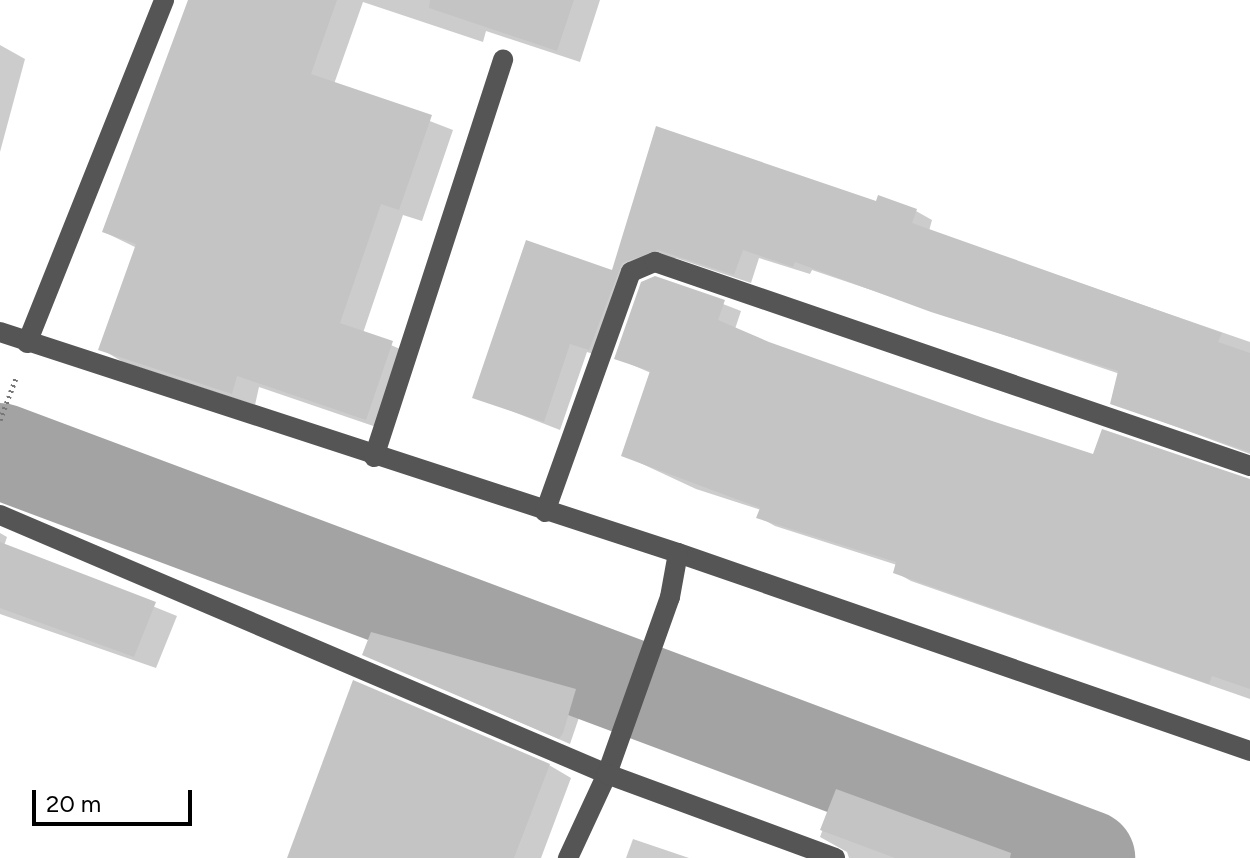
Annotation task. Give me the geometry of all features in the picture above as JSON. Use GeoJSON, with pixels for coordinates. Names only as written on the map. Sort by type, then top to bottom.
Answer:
{"type":"FeatureCollection","features":[{"type":"Feature","properties":{"kind":"street"},"geometry":{"type":"LineString","coordinates":[[27,343],[164,0]]}},
{"type":"Feature","properties":{"kind":"street"},"geometry":{"type":"LineString","coordinates":[[374,457],[503,59]]}},
{"type":"Feature","properties":{"kind":"street"},"geometry":{"type":"LineString","coordinates":[[545,512],[631,272],[655,262],[1250,466]]}},
{"type":"Feature","properties":{"kind":"street"},"geometry":{"type":"LineString","coordinates":[[0,332],[374,457],[678,553],[1250,751]]}},
{"type":"Feature","properties":{"kind":"street"},"geometry":{"type":"LineString","coordinates":[[0,515],[607,774],[835,858]]}},
{"type":"Feature","properties":{"kind":"street"},"geometry":{"type":"LineString","coordinates":[[568,858],[632,713],[670,597],[678,553]]}},
{"type":"Feature","properties":{"kind":"path"},"geometry":{"type":"LineString","coordinates":[[0,420],[9,398]]}},
{"type":"Feature","properties":{"kind":"building"},"geometry":{"type":"Polygon","coordinates":[[[188,0],[337,0],[311,74],[432,115],[399,210],[381,204],[340,323],[393,341],[366,420],[237,376],[232,394],[98,350],[136,244],[102,232],[188,0]]]}},
{"type":"Feature","properties":{"kind":"building"},"geometry":{"type":"Polygon","coordinates":[[[430,0],[574,0],[557,51],[429,8],[430,0]]]}},
{"type":"Feature","properties":{"kind":"building"},"geometry":{"type":"Polygon","coordinates":[[[656,126],[876,201],[878,195],[917,209],[912,223],[1222,333],[1218,342],[1250,353],[1250,452],[1110,404],[1118,371],[931,312],[795,262],[793,267],[743,250],[734,275],[658,250],[622,263],[589,350],[570,344],[544,422],[472,398],[526,240],[612,270],[656,126]]]}},
{"type":"Feature","properties":{"kind":"building"},"geometry":{"type":"Polygon","coordinates":[[[655,276],[725,300],[718,320],[769,342],[986,419],[1093,454],[1102,429],[1250,479],[1250,689],[1212,676],[1209,684],[893,573],[896,562],[756,518],[760,508],[621,456],[650,371],[614,359],[641,282],[655,276]]]}},
{"type":"Feature","properties":{"kind":"building"},"geometry":{"type":"Polygon","coordinates":[[[0,542],[156,602],[134,657],[0,608],[0,542]]]}},
{"type":"Feature","properties":{"kind":"building"},"geometry":{"type":"Polygon","coordinates":[[[371,632],[576,689],[563,733],[559,739],[362,655],[371,632]]]}},
{"type":"Feature","properties":{"kind":"building"},"geometry":{"type":"Polygon","coordinates":[[[353,680],[550,764],[514,858],[287,858],[353,680]]]}},
{"type":"Feature","properties":{"kind":"building"},"geometry":{"type":"Polygon","coordinates":[[[836,789],[1011,853],[1010,858],[895,858],[820,830],[836,789]]]}},
{"type":"Feature","properties":{"kind":"waterway"},"geometry":{"type":"LineString","coordinates":[[0,451],[1087,858]]}}]}
